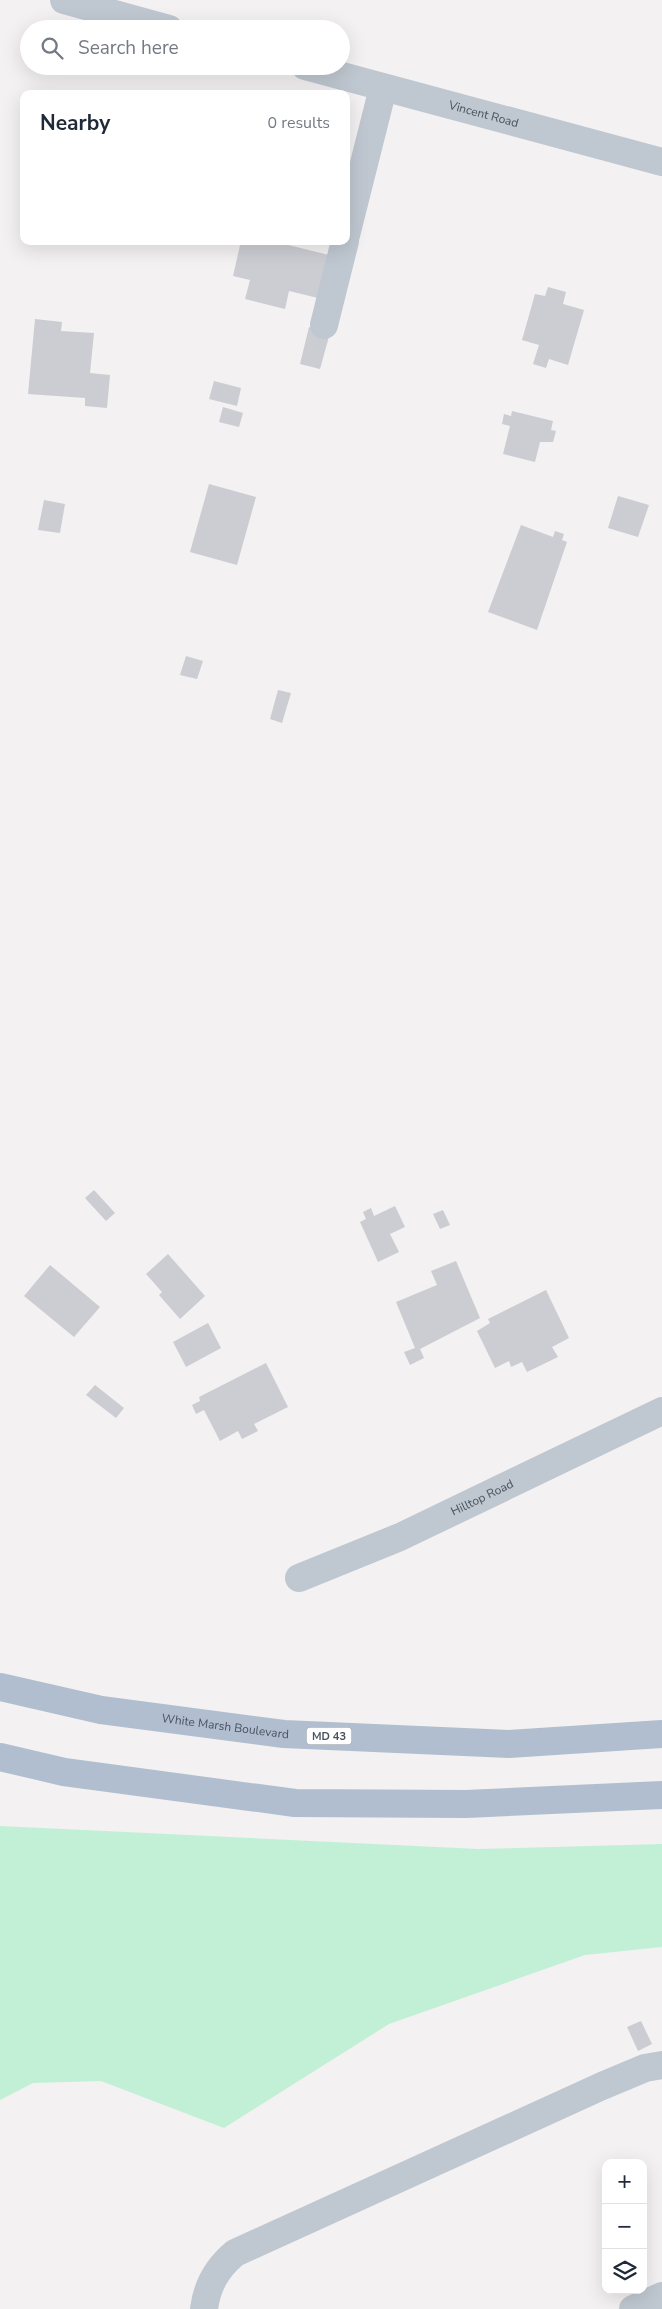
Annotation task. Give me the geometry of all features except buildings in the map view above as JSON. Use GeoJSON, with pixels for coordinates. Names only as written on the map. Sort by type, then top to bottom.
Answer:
{"type":"FeatureCollection","features":[{"type":"Feature","properties":{"kind":"main road","name":"White Marsh Boulevard"},"geometry":{"type":"LineString","coordinates":[[0,1686],[101,1710],[284,1734],[509,1744],[662,1734]]}},
{"type":"Feature","properties":{"kind":"main road"},"geometry":{"type":"LineString","coordinates":[[0,1756],[64,1772],[295,1803],[466,1804],[662,1795]]}},
{"type":"Feature","properties":{"kind":"street"},"geometry":{"type":"LineString","coordinates":[[64,0],[136,20]]}},
{"type":"Feature","properties":{"kind":"street","name":"Vincent Road"},"geometry":{"type":"LineString","coordinates":[[336,75],[662,162]]}},
{"type":"Feature","properties":{"kind":"street"},"geometry":{"type":"LineString","coordinates":[[350,219],[382,88]]}},
{"type":"Feature","properties":{"kind":"street"},"geometry":{"type":"LineString","coordinates":[[324,325],[344,245]]}},
{"type":"Feature","properties":{"kind":"street","name":"Hilltop Road"},"geometry":{"type":"LineString","coordinates":[[299,1578],[400,1537],[662,1411]]}},
{"type":"Feature","properties":{"kind":"street"},"geometry":{"type":"LineString","coordinates":[[204,2309],[206,2293],[211,2281],[220,2265],[235,2253],[611,2082],[645,2068],[662,2065]]}},
{"type":"Feature","properties":{"kind":"street"},"geometry":{"type":"LineString","coordinates":[[633,2309],[662,2296]]}},
{"type":"Feature","properties":{"kind":"green space"},"geometry":{"type":"Polygon","coordinates":[[[0,1826],[478,1849],[662,1844],[662,1947],[585,1955],[389,2024],[224,2128],[101,2081],[33,2083],[0,2100],[0,1826]]]}}]}
